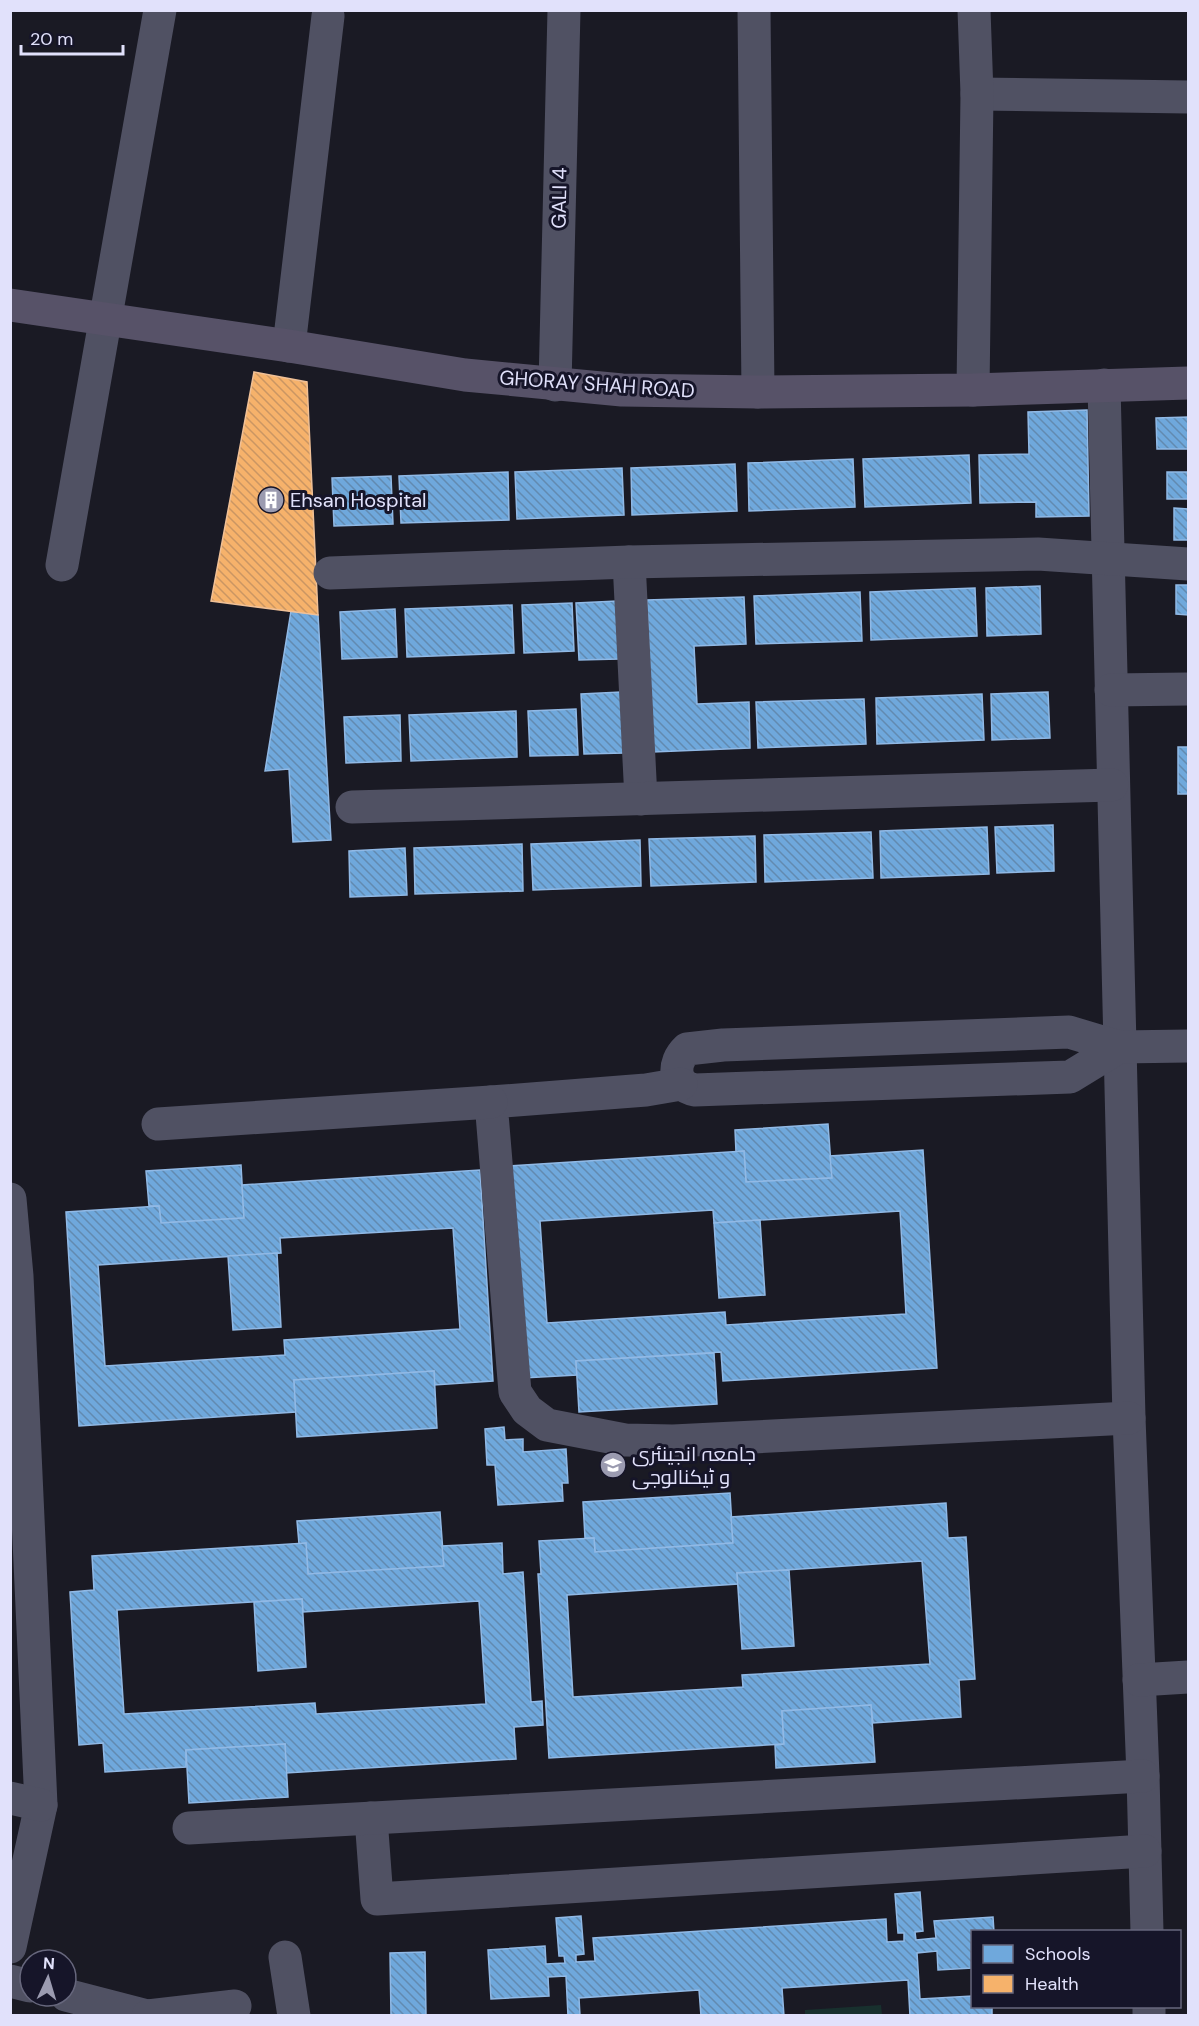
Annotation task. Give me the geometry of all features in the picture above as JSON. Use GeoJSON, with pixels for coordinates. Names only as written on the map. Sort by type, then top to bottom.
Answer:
{"type":"FeatureCollection","features":[{"type":"Feature","properties":{"kind":"main road","name":"GHORAY SHAH ROAD"},"geometry":{"type":"LineString","coordinates":[[10,305],[289,346],[465,375],[622,390],[758,392],[973,390],[1188,383]]}},
{"type":"Feature","properties":{"kind":"street"},"geometry":{"type":"LineString","coordinates":[[62,566],[160,10]]}},
{"type":"Feature","properties":{"kind":"street","name":"GALI 4"},"geometry":{"type":"LineString","coordinates":[[555,385],[564,10]]}},
{"type":"Feature","properties":{"kind":"street"},"geometry":{"type":"LineString","coordinates":[[754,10],[758,392]]}},
{"type":"Feature","properties":{"kind":"street"},"geometry":{"type":"LineString","coordinates":[[973,390],[977,94],[974,10]]}},
{"type":"Feature","properties":{"kind":"street"},"geometry":{"type":"LineString","coordinates":[[289,346],[328,16]]}},
{"type":"Feature","properties":{"kind":"street"},"geometry":{"type":"LineString","coordinates":[[977,94],[1188,97]]}},
{"type":"Feature","properties":{"kind":"street"},"geometry":{"type":"LineString","coordinates":[[1104,385],[1129,1418],[1147,1930]]}},
{"type":"Feature","properties":{"kind":"street"},"geometry":{"type":"LineString","coordinates":[[330,573],[629,562],[1038,554],[1188,564]]}},
{"type":"Feature","properties":{"kind":"street"},"geometry":{"type":"LineString","coordinates":[[629,562],[640,799]]}},
{"type":"Feature","properties":{"kind":"street"},"geometry":{"type":"LineString","coordinates":[[1111,690],[1188,689]]}},
{"type":"Feature","properties":{"kind":"street"},"geometry":{"type":"LineString","coordinates":[[352,807],[1112,785]]}},
{"type":"Feature","properties":{"kind":"street"},"geometry":{"type":"LineString","coordinates":[[1119,1047],[1070,1077],[695,1090],[681,1084],[677,1073],[682,1053],[694,1047],[1069,1032],[1119,1047],[1188,1046]]}},
{"type":"Feature","properties":{"kind":"street"},"geometry":{"type":"LineString","coordinates":[[158,1124],[491,1102],[646,1090],[681,1084]]}},
{"type":"Feature","properties":{"kind":"street"},"geometry":{"type":"LineString","coordinates":[[491,1102],[515,1392],[527,1410],[547,1425],[625,1440],[673,1441],[1129,1418]]}},
{"type":"Feature","properties":{"kind":"street"},"geometry":{"type":"LineString","coordinates":[[10,1199],[14,1276],[26,1802],[10,1947]]}},
{"type":"Feature","properties":{"kind":"street"},"geometry":{"type":"LineString","coordinates":[[1139,1680],[1188,1677]]}},
{"type":"Feature","properties":{"kind":"street"},"geometry":{"type":"LineString","coordinates":[[189,1828],[1143,1776]]}},
{"type":"Feature","properties":{"kind":"street"},"geometry":{"type":"LineString","coordinates":[[371,1818],[377,1899],[1145,1851]]}},
{"type":"Feature","properties":{"kind":"street"},"geometry":{"type":"LineString","coordinates":[[285,1957],[294,2016]]}},
{"type":"Feature","properties":{"kind":"street"},"geometry":{"type":"LineString","coordinates":[[78,1998],[148,2016],[235,2006]]}},
{"type":"Feature","properties":{"kind":"green space"},"geometry":{"type":"Polygon","coordinates":[[[881,2005],[882,2015],[805,2015],[805,2010],[881,2005]]]}},
{"type":"Feature","properties":{"kind":"building: Schools"},"geometry":{"type":"Polygon","coordinates":[[[1087,410],[1089,516],[1036,517],[1036,502],[980,503],[979,455],[1029,454],[1028,412],[1087,410]]]}},
{"type":"Feature","properties":{"kind":"building: Schools"},"geometry":{"type":"Polygon","coordinates":[[[1188,417],[1188,449],[1157,449],[1156,418],[1188,417]]]}},
{"type":"Feature","properties":{"kind":"building: Schools"},"geometry":{"type":"Polygon","coordinates":[[[969,455],[971,503],[865,507],[863,459],[969,455]]]}},
{"type":"Feature","properties":{"kind":"building: Schools"},"geometry":{"type":"Polygon","coordinates":[[[853,459],[855,507],[749,511],[748,463],[853,459]]]}},
{"type":"Feature","properties":{"kind":"building: Schools"},"geometry":{"type":"Polygon","coordinates":[[[735,464],[737,511],[632,515],[631,468],[735,464]]]}},
{"type":"Feature","properties":{"kind":"building: Schools"},"geometry":{"type":"Polygon","coordinates":[[[622,468],[624,515],[517,519],[515,472],[622,468]]]}},
{"type":"Feature","properties":{"kind":"building: Schools"},"geometry":{"type":"Polygon","coordinates":[[[508,472],[509,520],[401,523],[399,476],[508,472]]]}},
{"type":"Feature","properties":{"kind":"building: Schools"},"geometry":{"type":"Polygon","coordinates":[[[1167,472],[1188,472],[1188,499],[1167,499],[1167,472]]]}},
{"type":"Feature","properties":{"kind":"building: Schools"},"geometry":{"type":"Polygon","coordinates":[[[391,476],[393,524],[334,526],[332,478],[391,476]]]}},
{"type":"Feature","properties":{"kind":"building: Schools"},"geometry":{"type":"Polygon","coordinates":[[[1174,508],[1188,509],[1188,540],[1174,540],[1174,508]]]}},
{"type":"Feature","properties":{"kind":"building: Schools"},"geometry":{"type":"Polygon","coordinates":[[[1176,585],[1188,585],[1188,615],[1176,614],[1176,585]]]}},
{"type":"Feature","properties":{"kind":"building: Schools"},"geometry":{"type":"Polygon","coordinates":[[[1040,586],[1041,634],[987,636],[986,588],[1040,586]]]}},
{"type":"Feature","properties":{"kind":"building: Schools"},"geometry":{"type":"Polygon","coordinates":[[[975,588],[977,636],[871,640],[870,592],[975,588]]]}},
{"type":"Feature","properties":{"kind":"building: Schools"},"geometry":{"type":"Polygon","coordinates":[[[860,592],[862,641],[756,644],[754,596],[860,592]]]}},
{"type":"Feature","properties":{"kind":"building: Schools"},"geometry":{"type":"Polygon","coordinates":[[[744,597],[746,644],[694,646],[697,704],[749,702],[750,748],[653,752],[647,600],[744,597]]]}},
{"type":"Feature","properties":{"kind":"building: Schools"},"geometry":{"type":"Polygon","coordinates":[[[617,601],[619,659],[579,660],[576,603],[617,601]]]}},
{"type":"Feature","properties":{"kind":"building: Schools"},"geometry":{"type":"Polygon","coordinates":[[[572,603],[574,651],[524,653],[522,605],[572,603]]]}},
{"type":"Feature","properties":{"kind":"building: Schools"},"geometry":{"type":"Polygon","coordinates":[[[512,605],[514,653],[407,657],[405,609],[512,605]]]}},
{"type":"Feature","properties":{"kind":"building: Schools"},"geometry":{"type":"Polygon","coordinates":[[[395,609],[397,657],[342,659],[340,612],[395,609]]]}},
{"type":"Feature","properties":{"kind":"building: Schools"},"geometry":{"type":"Polygon","coordinates":[[[291,611],[318,615],[331,840],[293,842],[289,769],[265,771],[291,611]]]}},
{"type":"Feature","properties":{"kind":"building: Schools"},"geometry":{"type":"Polygon","coordinates":[[[621,692],[624,753],[584,754],[581,694],[621,692]]]}},
{"type":"Feature","properties":{"kind":"building: Schools"},"geometry":{"type":"Polygon","coordinates":[[[1048,692],[1050,738],[992,740],[991,694],[1048,692]]]}},
{"type":"Feature","properties":{"kind":"building: Schools"},"geometry":{"type":"Polygon","coordinates":[[[982,694],[984,740],[877,744],[876,698],[982,694]]]}},
{"type":"Feature","properties":{"kind":"building: Schools"},"geometry":{"type":"Polygon","coordinates":[[[864,699],[866,744],[758,748],[756,702],[864,699]]]}},
{"type":"Feature","properties":{"kind":"building: Schools"},"geometry":{"type":"Polygon","coordinates":[[[576,709],[578,755],[530,756],[528,711],[576,709]]]}},
{"type":"Feature","properties":{"kind":"building: Schools"},"geometry":{"type":"Polygon","coordinates":[[[516,711],[517,757],[411,761],[409,715],[516,711]]]}},
{"type":"Feature","properties":{"kind":"building: Schools"},"geometry":{"type":"Polygon","coordinates":[[[400,715],[401,761],[346,763],[344,717],[400,715]]]}},
{"type":"Feature","properties":{"kind":"building: Schools"},"geometry":{"type":"Polygon","coordinates":[[[1178,747],[1188,747],[1188,794],[1178,794],[1178,747]]]}},
{"type":"Feature","properties":{"kind":"building: Schools"},"geometry":{"type":"Polygon","coordinates":[[[1053,825],[1054,871],[997,873],[995,827],[1053,825]]]}},
{"type":"Feature","properties":{"kind":"building: Schools"},"geometry":{"type":"Polygon","coordinates":[[[987,827],[989,874],[881,878],[880,831],[987,827]]]}},
{"type":"Feature","properties":{"kind":"building: Schools"},"geometry":{"type":"Polygon","coordinates":[[[871,832],[873,878],[765,882],[764,835],[871,832]]]}},
{"type":"Feature","properties":{"kind":"building: Schools"},"geometry":{"type":"Polygon","coordinates":[[[755,836],[756,882],[651,886],[649,839],[755,836]]]}},
{"type":"Feature","properties":{"kind":"building: Schools"},"geometry":{"type":"Polygon","coordinates":[[[640,840],[641,886],[533,890],[531,844],[640,840]]]}},
{"type":"Feature","properties":{"kind":"building: Schools"},"geometry":{"type":"Polygon","coordinates":[[[522,844],[523,891],[415,894],[414,848],[522,844]]]}},
{"type":"Feature","properties":{"kind":"building: Schools"},"geometry":{"type":"Polygon","coordinates":[[[405,848],[407,895],[350,897],[349,851],[405,848]]]}},
{"type":"Feature","properties":{"kind":"building: Schools"},"geometry":{"type":"Polygon","coordinates":[[[828,1124],[832,1178],[746,1182],[744,1151],[736,1152],[735,1130],[828,1124]]]}},
{"type":"Feature","properties":{"kind":"building: Schools"},"geometry":{"type":"Polygon","coordinates":[[[923,1150],[937,1368],[723,1381],[721,1352],[576,1361],[577,1375],[523,1378],[509,1166],[744,1151],[746,1182],[832,1178],[830,1156],[923,1150]],[[713,1210],[540,1221],[547,1323],[725,1312],[726,1325],[906,1314],[900,1211],[714,1223],[713,1210]]]}},
{"type":"Feature","properties":{"kind":"building: Schools"},"geometry":{"type":"Polygon","coordinates":[[[241,1165],[244,1218],[161,1223],[159,1206],[149,1206],[146,1171],[241,1165]]]}},
{"type":"Feature","properties":{"kind":"building: Schools"},"geometry":{"type":"Polygon","coordinates":[[[480,1170],[493,1381],[434,1385],[434,1371],[294,1380],[296,1412],[79,1426],[66,1212],[159,1206],[161,1223],[244,1218],[242,1185],[480,1170]],[[453,1228],[280,1238],[281,1253],[98,1265],[105,1366],[285,1355],[284,1340],[460,1329],[453,1228]]]}},
{"type":"Feature","properties":{"kind":"building: Schools"},"geometry":{"type":"Polygon","coordinates":[[[760,1220],[765,1295],[719,1298],[714,1223],[760,1220]]]}},
{"type":"Feature","properties":{"kind":"building: Schools"},"geometry":{"type":"Polygon","coordinates":[[[277,1253],[281,1327],[233,1330],[228,1256],[277,1253]]]}},
{"type":"Feature","properties":{"kind":"building: Schools"},"geometry":{"type":"Polygon","coordinates":[[[714,1353],[717,1404],[579,1412],[576,1361],[714,1353]]]}},
{"type":"Feature","properties":{"kind":"building: Schools"},"geometry":{"type":"Polygon","coordinates":[[[434,1371],[437,1428],[297,1437],[294,1380],[434,1371]]]}},
{"type":"Feature","properties":{"kind":"building: Schools"},"geometry":{"type":"Polygon","coordinates":[[[504,1427],[505,1440],[523,1439],[523,1452],[566,1449],[568,1483],[562,1483],[563,1501],[498,1505],[495,1465],[487,1465],[485,1429],[504,1427]]]}},
{"type":"Feature","properties":{"kind":"building: Schools"},"geometry":{"type":"Polygon","coordinates":[[[730,1493],[733,1543],[595,1552],[594,1538],[585,1538],[583,1502],[730,1493]]]}},
{"type":"Feature","properties":{"kind":"building: Schools"},"geometry":{"type":"Polygon","coordinates":[[[946,1503],[948,1538],[966,1537],[975,1679],[959,1680],[961,1717],[873,1723],[871,1705],[782,1711],[784,1744],[549,1758],[538,1574],[541,1574],[539,1541],[594,1538],[595,1552],[733,1543],[731,1517],[946,1503]],[[922,1561],[737,1573],[738,1584],[567,1595],[573,1697],[743,1687],[742,1675],[930,1664],[922,1561]]]}},
{"type":"Feature","properties":{"kind":"building: Schools"},"geometry":{"type":"Polygon","coordinates":[[[440,1512],[444,1566],[308,1574],[306,1543],[299,1544],[297,1521],[440,1512]]]}},
{"type":"Feature","properties":{"kind":"building: Schools"},"geometry":{"type":"Polygon","coordinates":[[[306,1543],[308,1574],[444,1566],[442,1546],[502,1543],[503,1574],[523,1572],[531,1702],[542,1701],[543,1725],[514,1727],[516,1759],[286,1773],[285,1744],[186,1750],[186,1767],[105,1772],[103,1743],[79,1745],[70,1592],[94,1590],[92,1556],[306,1543]],[[302,1599],[117,1610],[124,1714],[315,1703],[316,1714],[486,1704],[479,1601],[303,1612],[302,1599]]]}},
{"type":"Feature","properties":{"kind":"building: Schools"},"geometry":{"type":"Polygon","coordinates":[[[789,1570],[794,1646],[742,1649],[737,1573],[789,1570]]]}},
{"type":"Feature","properties":{"kind":"building: Schools"},"geometry":{"type":"Polygon","coordinates":[[[302,1599],[306,1667],[258,1671],[254,1602],[302,1599]]]}},
{"type":"Feature","properties":{"kind":"building: Schools"},"geometry":{"type":"Polygon","coordinates":[[[871,1705],[875,1762],[776,1768],[775,1745],[784,1744],[782,1711],[871,1705]]]}},
{"type":"Feature","properties":{"kind":"building: Schools"},"geometry":{"type":"Polygon","coordinates":[[[285,1744],[288,1797],[189,1803],[186,1750],[285,1744]]]}},
{"type":"Feature","properties":{"kind":"building: Schools"},"geometry":{"type":"Polygon","coordinates":[[[920,1892],[923,1931],[915,1932],[916,1940],[936,1938],[934,1921],[993,1917],[994,1930],[971,1930],[971,1968],[938,1970],[937,1951],[917,1953],[920,1999],[971,1996],[971,2008],[992,2008],[992,2016],[910,2016],[908,1980],[782,1988],[784,2016],[701,2016],[699,1990],[579,1998],[580,2016],[568,2016],[566,1976],[548,1977],[549,1996],[491,1999],[488,1950],[545,1946],[546,1964],[565,1963],[564,1956],[559,1956],[556,1918],[581,1916],[584,1954],[576,1955],[576,1962],[595,1961],[593,1938],[886,1919],[887,1942],[904,1941],[904,1933],[898,1933],[895,1894],[920,1892]]]}},
{"type":"Feature","properties":{"kind":"building: Schools"},"geometry":{"type":"Polygon","coordinates":[[[425,1952],[426,2016],[391,2016],[390,1953],[425,1952]]]}},
{"type":"Feature","properties":{"kind":"building: Health","name":"Ehsan Hospital"},"geometry":{"type":"Polygon","coordinates":[[[254,372],[307,382],[318,615],[211,601],[254,372]]]}},
{"type":"Feature","properties":{"kind":"place","name":"Ehsan Hospital"},"geometry":{"type":"Point","coordinates":[271,500]}},
{"type":"Feature","properties":{"kind":"place","name":"جامعہ انجینئری و ٹیکنالوجی"},"geometry":{"type":"Point","coordinates":[613,1465]}}]}
